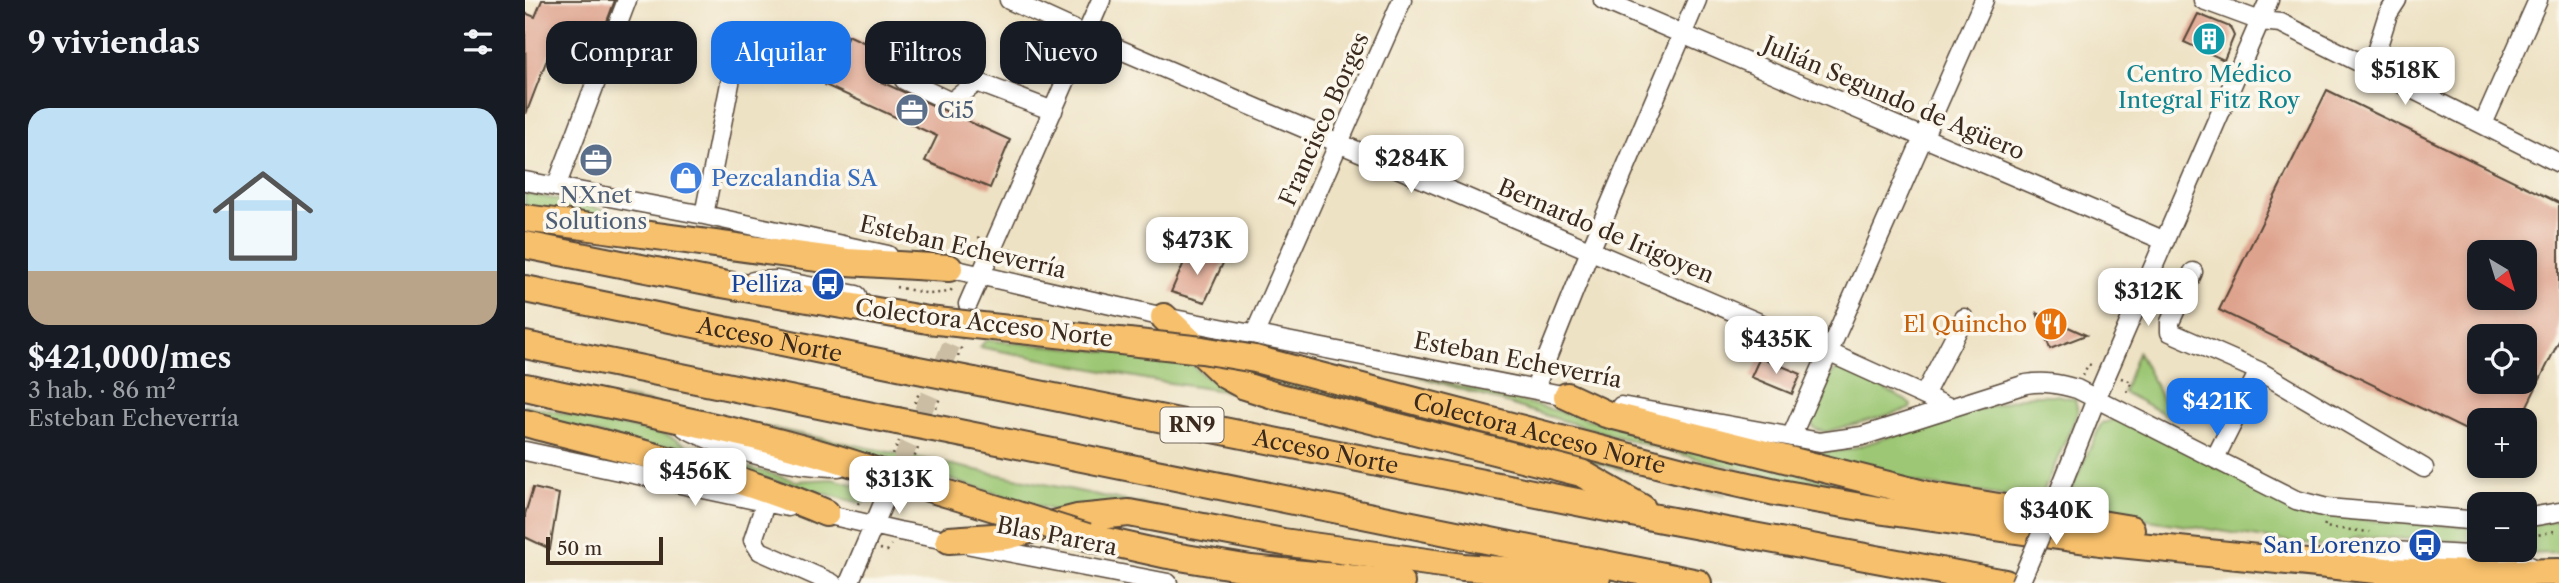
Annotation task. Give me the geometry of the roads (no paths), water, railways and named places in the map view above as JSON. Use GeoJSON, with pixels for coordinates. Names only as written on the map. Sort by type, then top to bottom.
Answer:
{"type":"FeatureCollection","features":[{"type":"Feature","properties":{"kind":"highway"},"geometry":{"type":"LineString","coordinates":[[525,218],[847,262],[949,268]]}},
{"type":"Feature","properties":{"kind":"highway","name":"Colectora Acceso Norte"},"geometry":{"type":"LineString","coordinates":[[525,245],[722,284],[925,319],[1202,350],[1255,346],[1691,472],[1780,493],[2074,539],[2301,563],[2386,571],[2472,574],[2559,572]]}},
{"type":"Feature","properties":{"kind":"highway","name":"Acceso Norte"},"geometry":{"type":"LineString","coordinates":[[525,289],[1662,519],[2005,583]]}},
{"type":"Feature","properties":{"kind":"highway"},"geometry":{"type":"LineString","coordinates":[[1164,317],[1225,375],[1245,386],[1581,473],[1662,519]]}},
{"type":"Feature","properties":{"kind":"highway","name":"RN9"},"geometry":{"type":"LineString","coordinates":[[525,345],[1698,583]]}},
{"type":"Feature","properties":{"kind":"highway"},"geometry":{"type":"LineString","coordinates":[[525,387],[744,434],[878,477],[925,486],[1087,537],[1168,555],[1251,569],[1401,583]]}},
{"type":"Feature","properties":{"kind":"highway"},"geometry":{"type":"LineString","coordinates":[[1567,396],[1606,414],[1931,496],[2187,538],[2301,563]]}},
{"type":"Feature","properties":{"kind":"highway"},"geometry":{"type":"LineString","coordinates":[[525,423],[738,478],[826,513]]}},
{"type":"Feature","properties":{"kind":"highway"},"geometry":{"type":"LineString","coordinates":[[949,540],[1007,536],[1077,518],[1129,513],[1283,542],[1463,567],[1680,583]]}},
{"type":"Feature","properties":{"kind":"street"},"geometry":{"type":"LineString","coordinates":[[556,187],[627,0]]}},
{"type":"Feature","properties":{"kind":"street","name":"Bernardo de Irigoyen"},"geometry":{"type":"LineString","coordinates":[[1009,0],[1055,21]]}},
{"type":"Feature","properties":{"kind":"street"},"geometry":{"type":"LineString","coordinates":[[1092,21],[1101,0]]}},
{"type":"Feature","properties":{"kind":"street","name":"Francisco Borges"},"geometry":{"type":"LineString","coordinates":[[1255,346],[1402,0]]}},
{"type":"Feature","properties":{"kind":"street","name":"Julián Segundo de Agüero"},"geometry":{"type":"LineString","coordinates":[[1603,0],[2165,241]]}},
{"type":"Feature","properties":{"kind":"street"},"geometry":{"type":"LineString","coordinates":[[1535,388],[1590,250],[1697,0]]}},
{"type":"Feature","properties":{"kind":"street"},"geometry":{"type":"LineString","coordinates":[[1791,437],[1830,354],[1984,0]]}},
{"type":"Feature","properties":{"kind":"street"},"geometry":{"type":"LineString","coordinates":[[2203,0],[2260,21],[2281,23],[2559,163]]}},
{"type":"Feature","properties":{"kind":"street"},"geometry":{"type":"LineString","coordinates":[[2020,583],[2096,399],[2269,0]]}},
{"type":"Feature","properties":{"kind":"street"},"geometry":{"type":"LineString","coordinates":[[2371,68],[2388,14],[2397,0]]}},
{"type":"Feature","properties":{"kind":"street"},"geometry":{"type":"LineString","coordinates":[[2483,124],[2538,0]]}},
{"type":"Feature","properties":{"kind":"street"},"geometry":{"type":"LineString","coordinates":[[929,32],[968,49],[973,56],[977,82],[951,102],[904,80],[902,70],[912,42],[917,35],[929,32]]}},
{"type":"Feature","properties":{"kind":"street","name":"Bernardo de Irigoyen"},"geometry":{"type":"LineString","coordinates":[[1122,50],[1590,250],[1951,408]]}},
{"type":"Feature","properties":{"kind":"street"},"geometry":{"type":"LineString","coordinates":[[704,215],[730,84]]}},
{"type":"Feature","properties":{"kind":"street"},"geometry":{"type":"LineString","coordinates":[[982,84],[1053,111]]}},
{"type":"Feature","properties":{"kind":"street"},"geometry":{"type":"LineString","coordinates":[[968,304],[1065,84]]}},
{"type":"Feature","properties":{"kind":"street","name":"Esteban Echeverría"},"geometry":{"type":"LineString","coordinates":[[525,181],[704,215],[949,268],[1164,317],[1255,346],[1535,388],[1820,442],[1838,441],[2026,384],[2043,382],[2077,389],[2296,500],[2381,514],[2467,520]]}},
{"type":"Feature","properties":{"kind":"street"},"geometry":{"type":"LineString","coordinates":[[2193,272],[2170,323],[2170,332],[2259,372],[2424,468]]}},
{"type":"Feature","properties":{"kind":"street"},"geometry":{"type":"LineString","coordinates":[[1924,395],[1964,318]]}},
{"type":"Feature","properties":{"kind":"street"},"geometry":{"type":"LineString","coordinates":[[2215,458],[2259,372]]}},
{"type":"Feature","properties":{"kind":"street","name":"Blas Parera"},"geometry":{"type":"LineString","coordinates":[[525,451],[765,504],[826,513],[1159,582]]}},
{"type":"Feature","properties":{"kind":"street"},"geometry":{"type":"LineString","coordinates":[[849,583],[874,525],[878,477]]}},
{"type":"Feature","properties":{"kind":"street"},"geometry":{"type":"LineString","coordinates":[[765,504],[753,540],[755,546],[760,551],[832,583]]}},
{"type":"Feature","properties":{"kind":"street"},"geometry":{"type":"LineString","coordinates":[[2537,516],[2559,512]]}},
{"type":"Feature","properties":{"kind":"tunnel"},"geometry":{"type":"LineString","coordinates":[[891,486],[964,315]]}},
{"type":"Feature","properties":{"kind":"place","name":"Centro Médico Integral Fitz Roy"},"geometry":{"type":"Point","coordinates":[2209,39]}},
{"type":"Feature","properties":{"kind":"place","name":"Ci5"},"geometry":{"type":"Point","coordinates":[912,110]}},
{"type":"Feature","properties":{"kind":"place","name":"NXnet Solutions"},"geometry":{"type":"Point","coordinates":[596,160]}},
{"type":"Feature","properties":{"kind":"place","name":"Pezcalandia SA"},"geometry":{"type":"Point","coordinates":[686,178]}},
{"type":"Feature","properties":{"kind":"place","name":"Pelliza"},"geometry":{"type":"Point","coordinates":[828,284]}},
{"type":"Feature","properties":{"kind":"place","name":"El Quincho"},"geometry":{"type":"Point","coordinates":[2051,324]}},
{"type":"Feature","properties":{"kind":"place","name":"San Lorenzo"},"geometry":{"type":"Point","coordinates":[2425,545]}}]}
